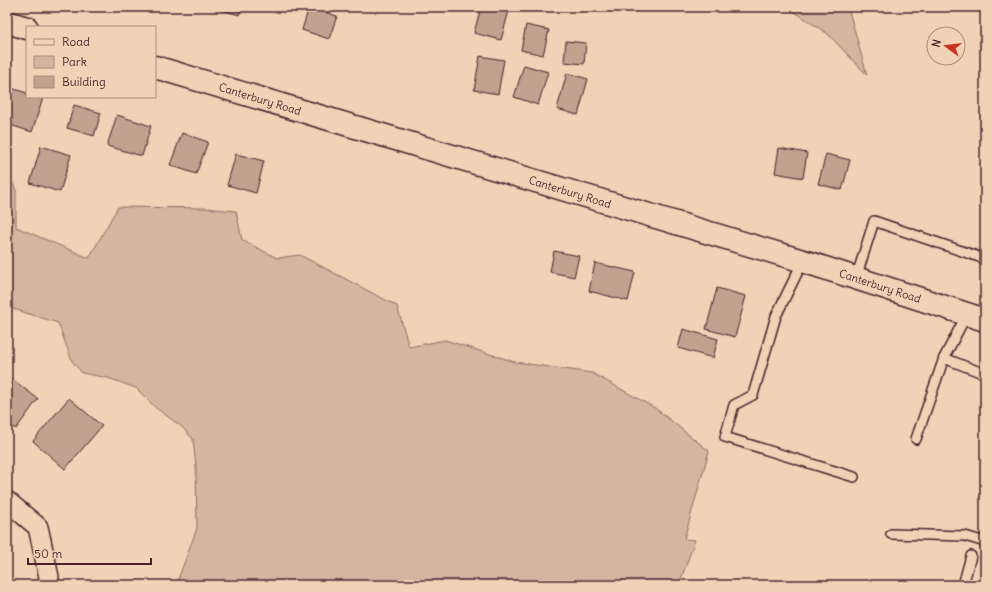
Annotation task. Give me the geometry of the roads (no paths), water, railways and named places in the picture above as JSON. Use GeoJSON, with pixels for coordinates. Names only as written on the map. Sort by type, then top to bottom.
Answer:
{"type":"FeatureCollection","features":[{"type":"Feature","properties":{"kind":"street"},"geometry":{"type":"LineString","coordinates":[[7,22],[26,28]]}},
{"type":"Feature","properties":{"kind":"street","name":"Canterbury Road"},"geometry":{"type":"LineString","coordinates":[[156,67],[803,261],[976,317]]}},
{"type":"Feature","properties":{"kind":"street"},"geometry":{"type":"LineString","coordinates":[[7,501],[38,527],[49,577],[48,585]]}},
{"type":"Feature","properties":{"kind":"lane"},"geometry":{"type":"LineString","coordinates":[[856,278],[874,221],[985,259]]}},
{"type":"Feature","properties":{"kind":"lane"},"geometry":{"type":"LineString","coordinates":[[803,261],[776,316],[753,395],[734,405],[725,437],[854,477]]}},
{"type":"Feature","properties":{"kind":"lane"},"geometry":{"type":"LineString","coordinates":[[916,439],[944,358],[976,317]]}},
{"type":"Feature","properties":{"kind":"lane"},"geometry":{"type":"LineString","coordinates":[[944,358],[985,374]]}},
{"type":"Feature","properties":{"kind":"lane"},"geometry":{"type":"LineString","coordinates":[[891,534],[964,536],[985,542]]}},
{"type":"Feature","properties":{"kind":"lane"},"geometry":{"type":"LineString","coordinates":[[963,585],[971,556]]}}]}
